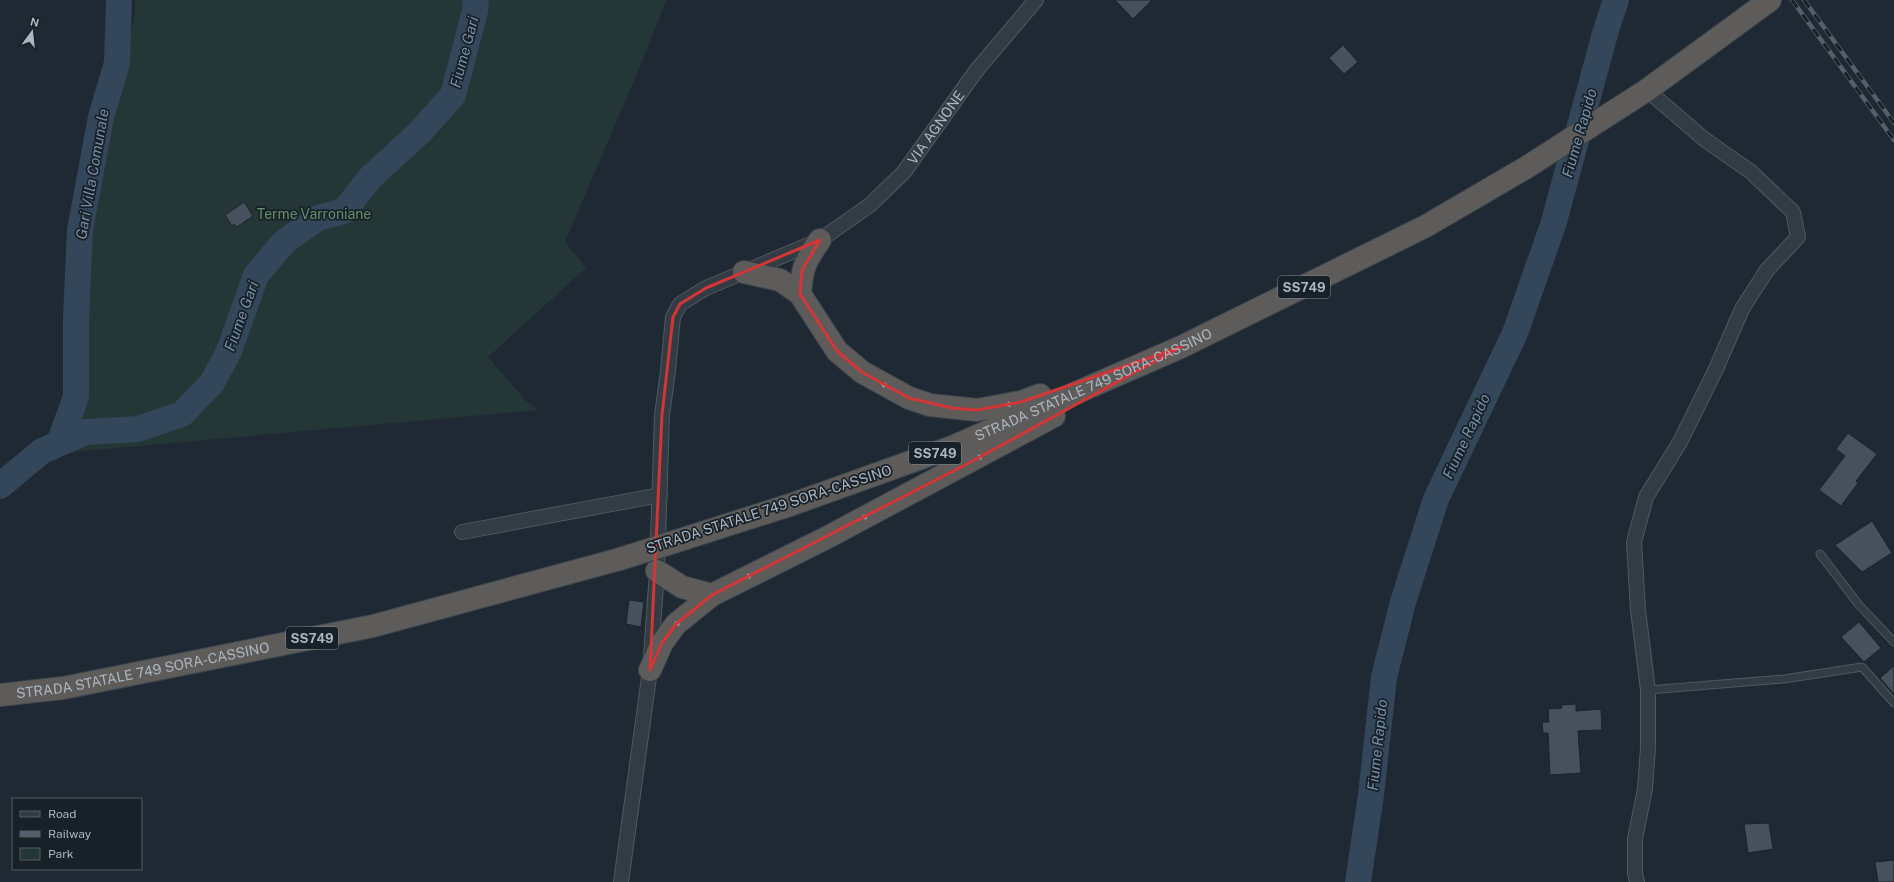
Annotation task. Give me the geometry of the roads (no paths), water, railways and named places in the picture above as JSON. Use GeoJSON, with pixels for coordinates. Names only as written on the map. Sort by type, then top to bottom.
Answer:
{"type":"FeatureCollection","features":[{"type":"Feature","properties":{"kind":"highway","name":"STRADA STATALE 749 SORA-CASSINO"},"geometry":{"type":"LineString","coordinates":[[0,695],[63,688],[372,626],[620,559],[790,505],[952,447],[1181,347],[1426,226],[1528,167],[1647,90],[1770,0]]}},
{"type":"Feature","properties":{"kind":"highway"},"geometry":{"type":"LineString","coordinates":[[800,294],[802,270],[810,254],[820,240]]}},
{"type":"Feature","properties":{"kind":"highway"},"geometry":{"type":"LineString","coordinates":[[744,272],[780,280],[800,294],[837,351],[862,372],[885,386],[909,398],[930,405],[977,410],[1021,402],[1181,347]]}},
{"type":"Feature","properties":{"kind":"highway"},"geometry":{"type":"LineString","coordinates":[[650,670],[662,643],[676,624],[712,595],[828,537],[967,464],[1181,347]]}},
{"type":"Feature","properties":{"kind":"highway"},"geometry":{"type":"LineString","coordinates":[[657,571],[682,587],[712,595]]}},
{"type":"Feature","properties":{"kind":"street","name":"VIA AGNONE"},"geometry":{"type":"LineString","coordinates":[[621,882],[650,670],[657,571],[662,415],[673,317],[680,304],[706,288],[820,240],[870,205],[904,172],[976,71],[1036,0]]}},
{"type":"Feature","properties":{"kind":"street"},"geometry":{"type":"LineString","coordinates":[[1637,882],[1635,873],[1635,839],[1645,789],[1648,748],[1648,690],[1638,610],[1634,542],[1646,497],[1686,428],[1716,369],[1742,309],[1767,270],[1798,237],[1793,212],[1751,172],[1704,140],[1647,90]]}},
{"type":"Feature","properties":{"kind":"street"},"geometry":{"type":"LineString","coordinates":[[462,532],[660,495]]}},
{"type":"Feature","properties":{"kind":"lane"},"geometry":{"type":"LineString","coordinates":[[1820,554],[1859,605],[1894,642]]}},
{"type":"Feature","properties":{"kind":"lane"},"geometry":{"type":"LineString","coordinates":[[1648,690],[1784,679],[1862,667],[1894,703]]}},
{"type":"Feature","properties":{"kind":"waterway","name":"Gari Villa Comunale"},"geometry":{"type":"LineString","coordinates":[[59,443],[76,397],[76,318],[80,230],[101,117],[117,63],[119,0]]}},
{"type":"Feature","properties":{"kind":"waterway","name":"Fiume Gari"},"geometry":{"type":"LineString","coordinates":[[0,486],[42,451],[85,432],[138,429],[182,414],[212,383],[229,351],[256,275],[284,242],[318,218],[344,211],[370,178],[420,132],[453,95],[475,11],[476,0]]}},
{"type":"Feature","properties":{"kind":"waterway","name":"Fiume Rapido"},"geometry":{"type":"LineString","coordinates":[[1358,882],[1371,795],[1384,677],[1403,602],[1436,499],[1515,333],[1553,225],[1606,30],[1616,0]]}},
{"type":"Feature","properties":{"kind":"railway"},"geometry":{"type":"LineString","coordinates":[[1792,0],[1894,140]]}},
{"type":"Feature","properties":{"kind":"railway"},"geometry":{"type":"LineString","coordinates":[[1804,0],[1894,123]]}},
{"type":"Feature","properties":{"kind":"park label","name":"Terme Varroniane"},"geometry":{"type":"Point","coordinates":[314,214]}}]}
